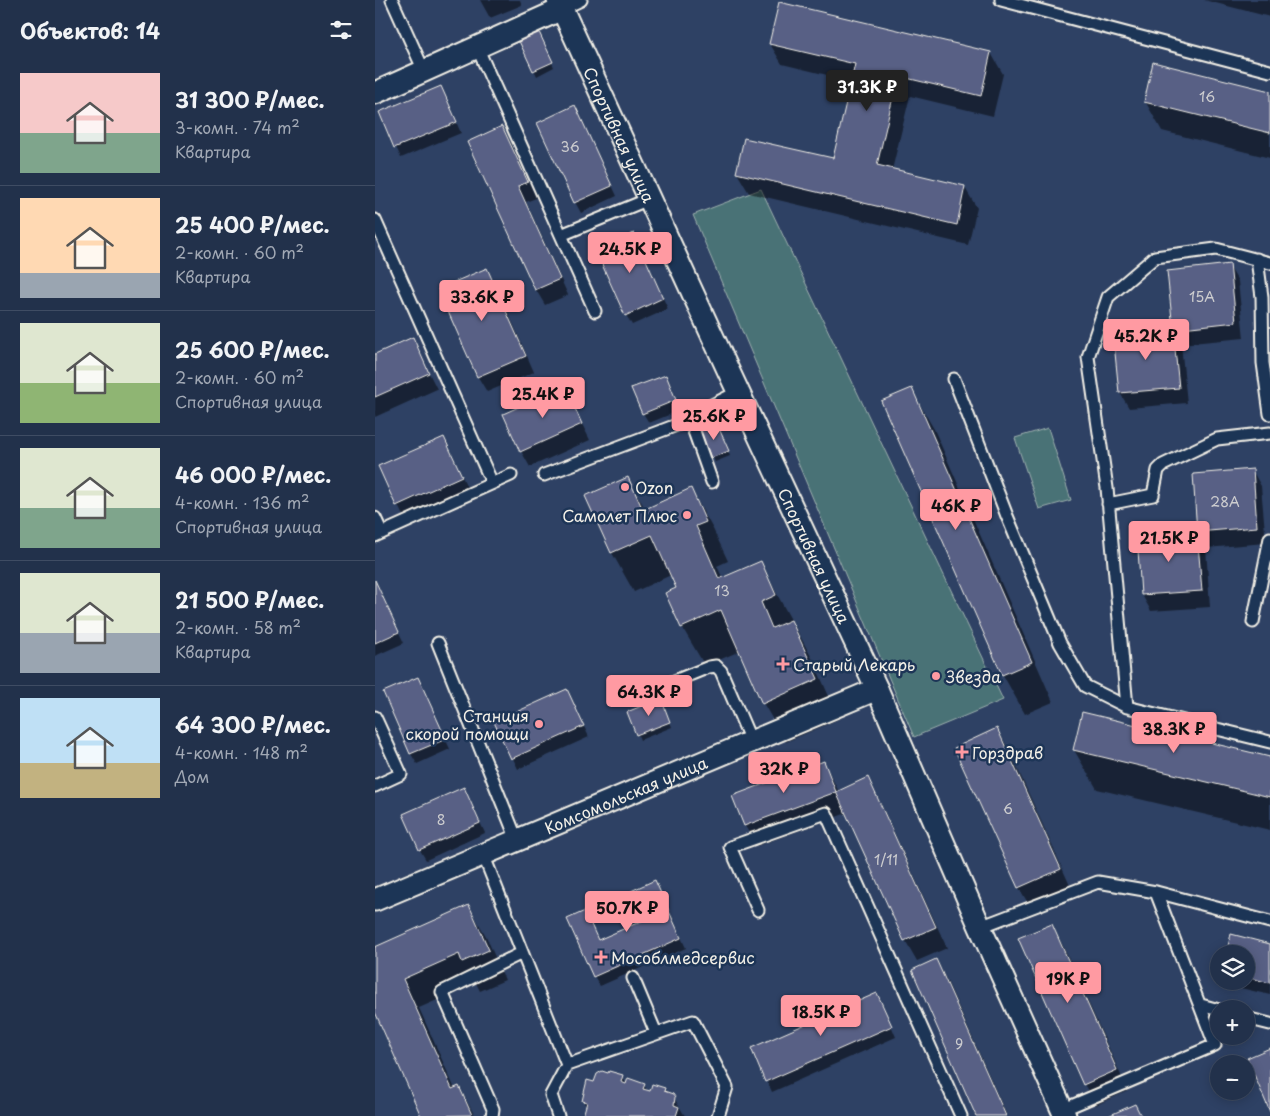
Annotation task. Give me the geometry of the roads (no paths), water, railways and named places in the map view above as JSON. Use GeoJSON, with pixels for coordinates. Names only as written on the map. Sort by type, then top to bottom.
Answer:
{"type":"FeatureCollection","features":[{"type":"Feature","properties":{"kind":"street"},"geometry":{"type":"LineString","coordinates":[[375,93],[477,47],[560,4]]}},
{"type":"Feature","properties":{"kind":"street","name":"Спортивная улица"},"geometry":{"type":"LineString","coordinates":[[560,4],[877,689],[980,927],[1064,1113]]}},
{"type":"Feature","properties":{"kind":"street","name":"Комсомольская улица"},"geometry":{"type":"LineString","coordinates":[[375,900],[877,689]]}},
{"type":"Feature","properties":{"kind":"lane"},"geometry":{"type":"LineString","coordinates":[[391,0],[424,71]]}},
{"type":"Feature","properties":{"kind":"lane"},"geometry":{"type":"LineString","coordinates":[[560,4],[581,0]]}},
{"type":"Feature","properties":{"kind":"lane"},"geometry":{"type":"LineString","coordinates":[[1001,0],[1270,71]]}},
{"type":"Feature","properties":{"kind":"lane"},"geometry":{"type":"LineString","coordinates":[[477,47],[595,311]]}},
{"type":"Feature","properties":{"kind":"lane"},"geometry":{"type":"LineString","coordinates":[[561,235],[649,199]]}},
{"type":"Feature","properties":{"kind":"lane"},"geometry":{"type":"LineString","coordinates":[[375,220],[492,483]]}},
{"type":"Feature","properties":{"kind":"lane"},"geometry":{"type":"LineString","coordinates":[[1127,707],[1109,504],[1088,357],[1109,297],[1155,257],[1216,249],[1270,263]]}},
{"type":"Feature","properties":{"kind":"lane"},"geometry":{"type":"LineString","coordinates":[[1257,260],[1262,298],[1263,363],[1270,414]]}},
{"type":"Feature","properties":{"kind":"lane"},"geometry":{"type":"LineString","coordinates":[[954,379],[1007,516],[1060,643],[1085,686],[1127,707],[1270,742]]}},
{"type":"Feature","properties":{"kind":"lane"},"geometry":{"type":"LineString","coordinates":[[544,475],[690,420],[694,414],[739,392]]}},
{"type":"Feature","properties":{"kind":"lane"},"geometry":{"type":"LineString","coordinates":[[690,420],[712,482]]}},
{"type":"Feature","properties":{"kind":"lane"},"geometry":{"type":"LineString","coordinates":[[1109,504],[1153,495],[1158,470],[1163,465],[1217,440],[1270,433]]}},
{"type":"Feature","properties":{"kind":"lane"},"geometry":{"type":"LineString","coordinates":[[375,518],[378,534],[511,475]]}},
{"type":"Feature","properties":{"kind":"lane"},"geometry":{"type":"LineString","coordinates":[[1253,622],[1270,538]]}},
{"type":"Feature","properties":{"kind":"lane"},"geometry":{"type":"LineString","coordinates":[[438,643],[517,840]]}},
{"type":"Feature","properties":{"kind":"lane"},"geometry":{"type":"LineString","coordinates":[[672,682],[716,666],[721,671],[751,742]]}},
{"type":"Feature","properties":{"kind":"lane"},"geometry":{"type":"LineString","coordinates":[[375,717],[401,774],[375,786]]}},
{"type":"Feature","properties":{"kind":"lane"},"geometry":{"type":"LineString","coordinates":[[757,910],[729,847],[826,813],[961,1116]]}},
{"type":"Feature","properties":{"kind":"lane"},"geometry":{"type":"LineString","coordinates":[[483,854],[567,1065]]}},
{"type":"Feature","properties":{"kind":"lane"},"geometry":{"type":"LineString","coordinates":[[980,927],[1099,882],[1156,892],[1270,922]]}},
{"type":"Feature","properties":{"kind":"lane"},"geometry":{"type":"LineString","coordinates":[[1064,1113],[1215,1045],[1201,1004],[1156,892]]}},
{"type":"Feature","properties":{"kind":"lane"},"geometry":{"type":"LineString","coordinates":[[492,1116],[493,1109],[442,992],[522,953]]}},
{"type":"Feature","properties":{"kind":"lane"},"geometry":{"type":"LineString","coordinates":[[633,978],[656,1033]]}},
{"type":"Feature","properties":{"kind":"lane"},"geometry":{"type":"LineString","coordinates":[[1201,1004],[1210,1007]]}},
{"type":"Feature","properties":{"kind":"lane"},"geometry":{"type":"LineString","coordinates":[[1255,1020],[1270,1024]]}},
{"type":"Feature","properties":{"kind":"lane"},"geometry":{"type":"LineString","coordinates":[[558,1116],[551,1095],[567,1065],[693,1021],[727,1087],[718,1116]]}},
{"type":"Feature","properties":{"kind":"place","name":"Ozon"},"geometry":{"type":"Point","coordinates":[625,487]}},
{"type":"Feature","properties":{"kind":"place","name":"Самолет Плюс"},"geometry":{"type":"Point","coordinates":[687,515]}},
{"type":"Feature","properties":{"kind":"place","name":"Старый Лекарь"},"geometry":{"type":"Point","coordinates":[783,664]}},
{"type":"Feature","properties":{"kind":"place","name":"Звезда"},"geometry":{"type":"Point","coordinates":[936,676]}},
{"type":"Feature","properties":{"kind":"place","name":"Станция скорой помощи"},"geometry":{"type":"Point","coordinates":[539,724]}},
{"type":"Feature","properties":{"kind":"place","name":"Горздрав"},"geometry":{"type":"Point","coordinates":[962,752]}},
{"type":"Feature","properties":{"kind":"place","name":"Мособлмедсервис"},"geometry":{"type":"Point","coordinates":[601,957]}}]}
